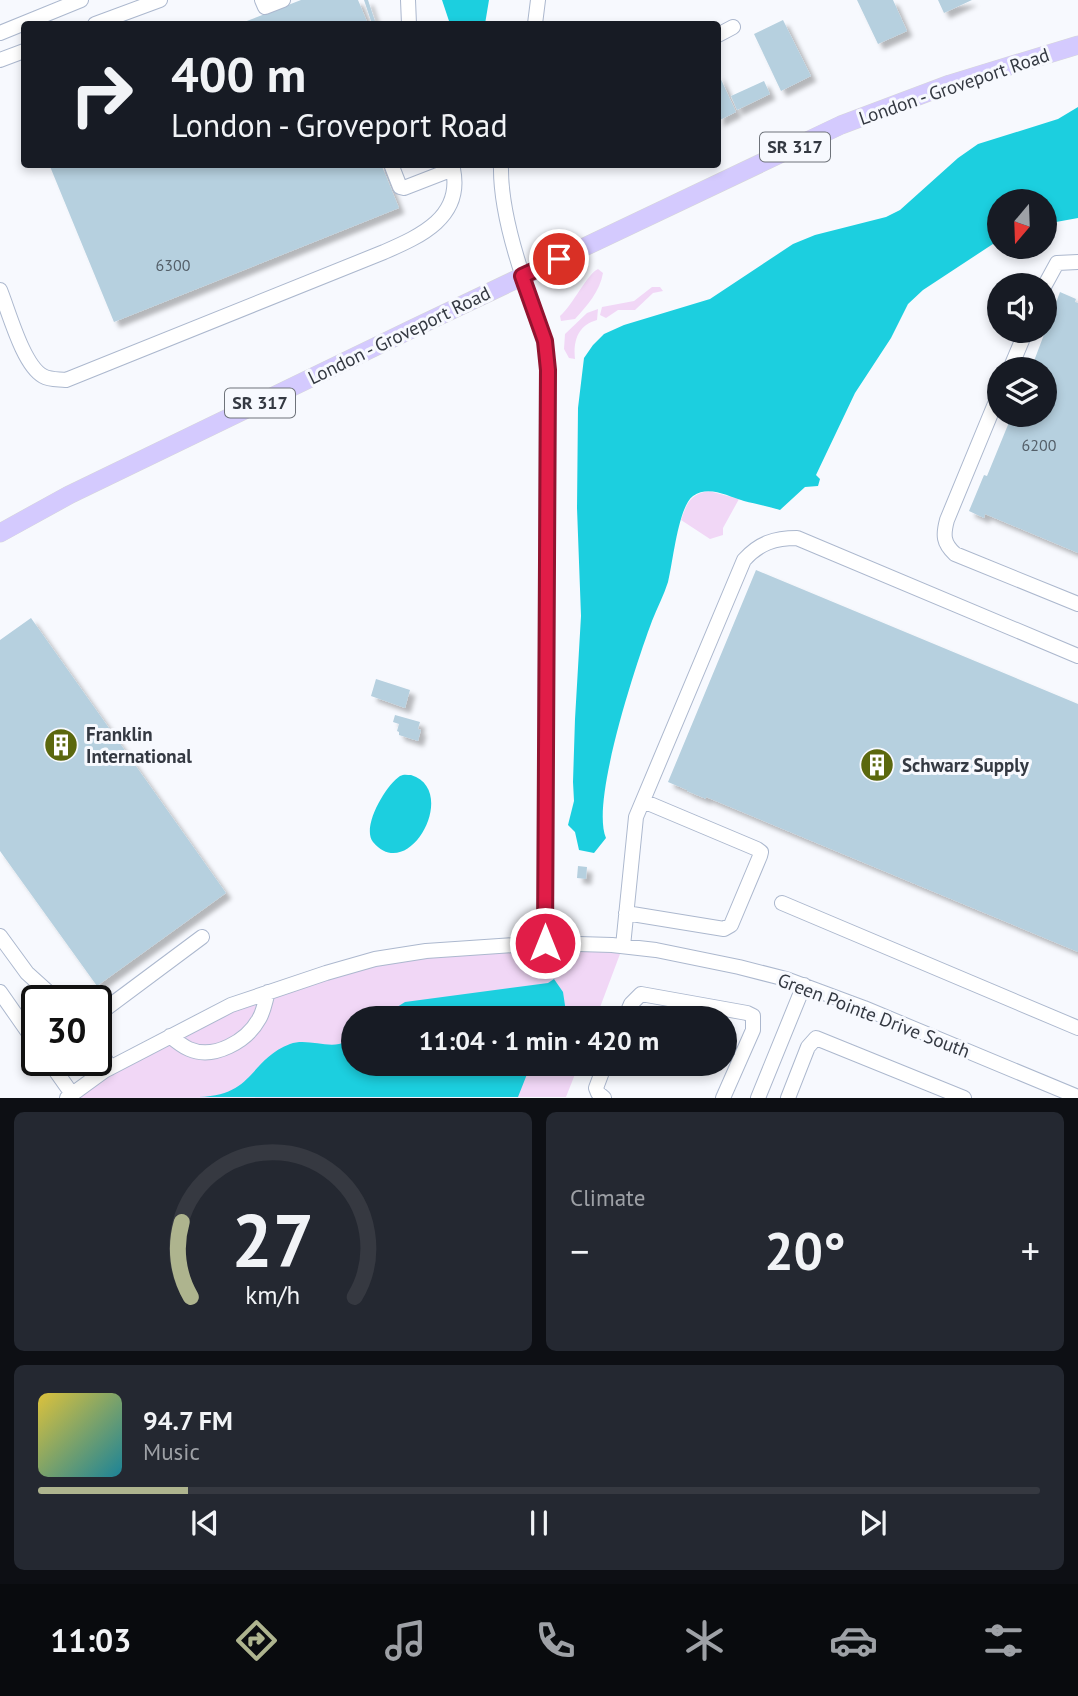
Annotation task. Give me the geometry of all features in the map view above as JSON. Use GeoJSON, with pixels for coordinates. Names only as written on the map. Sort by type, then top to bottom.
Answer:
{"type":"FeatureCollection","features":[{"type":"Feature","properties":{"kind":"main road","name":"London - Groveport Road"},"geometry":{"type":"LineString","coordinates":[[0,533],[69,495],[841,125],[950,84],[1078,45]]}},
{"type":"Feature","properties":{"kind":"street"},"geometry":{"type":"LineString","coordinates":[[32,21],[81,0]]}},
{"type":"Feature","properties":{"kind":"street"},"geometry":{"type":"LineString","coordinates":[[103,21],[160,0]]}},
{"type":"Feature","properties":{"kind":"street"},"geometry":{"type":"LineString","coordinates":[[262,0],[265,7],[283,0]]}},
{"type":"Feature","properties":{"kind":"street"},"geometry":{"type":"LineString","coordinates":[[408,0],[410,21]]}},
{"type":"Feature","properties":{"kind":"street"},"geometry":{"type":"LineString","coordinates":[[535,21],[538,0]]}},
{"type":"Feature","properties":{"kind":"street"},"geometry":{"type":"LineString","coordinates":[[0,33],[21,25]]}},
{"type":"Feature","properties":{"kind":"street"},"geometry":{"type":"LineString","coordinates":[[721,33],[733,27]]}},
{"type":"Feature","properties":{"kind":"street"},"geometry":{"type":"LineString","coordinates":[[0,60],[21,52]]}},
{"type":"Feature","properties":{"kind":"street"},"geometry":{"type":"LineString","coordinates":[[393,168],[400,187],[404,188],[451,168]]}},
{"type":"Feature","properties":{"kind":"street"},"geometry":{"type":"LineString","coordinates":[[0,290],[34,369],[44,376],[66,380],[371,258],[425,233],[450,205],[456,183],[453,168]]}},
{"type":"Feature","properties":{"kind":"street"},"geometry":{"type":"LineString","coordinates":[[501,168],[505,206],[522,276],[545,341],[548,362],[545,943]]}},
{"type":"Feature","properties":{"kind":"street"},"geometry":{"type":"LineString","coordinates":[[1052,273],[1057,263],[1078,262]]}},
{"type":"Feature","properties":{"kind":"street"},"geometry":{"type":"LineString","coordinates":[[987,423],[947,520],[943,534],[947,546],[955,554],[1078,604]]}},
{"type":"Feature","properties":{"kind":"street"},"geometry":{"type":"LineString","coordinates":[[623,946],[634,827],[744,560],[758,547],[771,541],[797,538],[1078,656]]}},
{"type":"Feature","properties":{"kind":"street"},"geometry":{"type":"LineString","coordinates":[[626,914],[724,929],[731,925],[761,852],[643,801]]}},
{"type":"Feature","properties":{"kind":"street"},"geometry":{"type":"LineString","coordinates":[[782,903],[1078,1028]]}},
{"type":"Feature","properties":{"kind":"street"},"geometry":{"type":"LineString","coordinates":[[0,936],[27,973],[40,985]]}},
{"type":"Feature","properties":{"kind":"street"},"geometry":{"type":"LineString","coordinates":[[112,1004],[202,937]]}},
{"type":"Feature","properties":{"kind":"street","name":"Green Pointe Drive South"},"geometry":{"type":"LineString","coordinates":[[112,1067],[231,1005],[326,973],[388,957],[450,948],[545,943],[623,946],[702,959],[804,985],[1078,1097]]}},
{"type":"Feature","properties":{"kind":"street"},"geometry":{"type":"LineString","coordinates":[[758,1097],[804,985]]}},
{"type":"Feature","properties":{"kind":"street"},"geometry":{"type":"LineString","coordinates":[[0,992],[21,1022]]}},
{"type":"Feature","properties":{"kind":"street"},"geometry":{"type":"LineString","coordinates":[[170,1036],[189,1049],[201,1052],[216,1051],[229,1046],[245,1037],[258,1021],[268,992]]}},
{"type":"Feature","properties":{"kind":"street"},"geometry":{"type":"LineString","coordinates":[[630,1006],[640,994],[708,1006]]}},
{"type":"Feature","properties":{"kind":"street"},"geometry":{"type":"LineString","coordinates":[[737,1011],[753,1016],[753,1030],[737,1066]]}},
{"type":"Feature","properties":{"kind":"street"},"geometry":{"type":"LineString","coordinates":[[788,1097],[808,1047],[816,1038],[964,1097]]}},
{"type":"Feature","properties":{"kind":"street"},"geometry":{"type":"LineString","coordinates":[[58,1076],[70,1096]]}},
{"type":"Feature","properties":{"kind":"street","name":"Green Pointe Drive South"},"geometry":{"type":"LineString","coordinates":[[70,1096],[99,1076]]}},
{"type":"Feature","properties":{"kind":"street"},"geometry":{"type":"LineString","coordinates":[[600,1076],[596,1088],[604,1097]]}},
{"type":"Feature","properties":{"kind":"street"},"geometry":{"type":"LineString","coordinates":[[723,1097],[732,1076]]}},
{"type":"Feature","properties":{"kind":"shaded area"},"geometry":{"type":"Polygon","coordinates":[[[598,269],[603,273],[592,298],[575,319],[561,321],[560,316],[598,269]]]}},
{"type":"Feature","properties":{"kind":"shaded area"},"geometry":{"type":"Polygon","coordinates":[[[652,287],[660,287],[663,291],[653,293],[635,310],[618,310],[606,318],[600,315],[602,307],[634,301],[652,287]]]}},
{"type":"Feature","properties":{"kind":"shaded area"},"geometry":{"type":"Polygon","coordinates":[[[598,309],[597,320],[585,326],[578,335],[575,359],[569,358],[564,349],[565,334],[587,313],[598,309]]]}},
{"type":"Feature","properties":{"kind":"shaded area"},"geometry":{"type":"Polygon","coordinates":[[[709,491],[739,499],[723,528],[723,535],[710,539],[681,520],[690,500],[697,494],[709,491]]]}},
{"type":"Feature","properties":{"kind":"shaded area"},"geometry":{"type":"Polygon","coordinates":[[[623,946],[600,1006],[341,1006],[341,1076],[574,1076],[566,1097],[67,1098],[106,1076],[112,1076],[112,1072],[231,1005],[426,951],[623,946]]]}},
{"type":"Feature","properties":{"kind":"water"},"geometry":{"type":"Polygon","coordinates":[[[442,0],[489,0],[486,21],[449,21],[442,0]]]}},
{"type":"Feature","properties":{"kind":"water"},"geometry":{"type":"Polygon","coordinates":[[[1078,107],[1078,218],[1057,222],[1057,189],[987,189],[987,248],[923,290],[908,304],[891,338],[855,393],[816,475],[820,479],[818,486],[805,487],[780,510],[712,491],[699,493],[688,502],[680,523],[668,582],[645,640],[617,731],[604,795],[603,820],[606,838],[594,853],[579,850],[575,832],[568,825],[574,801],[575,719],[581,616],[577,508],[578,408],[584,358],[604,334],[624,325],[710,299],[793,244],[815,235],[886,217],[900,210],[958,158],[978,144],[1058,119],[1078,107]]]}},
{"type":"Feature","properties":{"kind":"water"},"geometry":{"type":"Polygon","coordinates":[[[401,775],[411,775],[425,784],[431,798],[430,814],[424,830],[414,844],[401,852],[387,852],[373,842],[370,835],[373,817],[382,797],[394,781],[401,775]]]}},
{"type":"Feature","properties":{"kind":"water"},"geometry":{"type":"Polygon","coordinates":[[[554,979],[563,992],[565,1006],[399,1006],[405,1002],[548,983],[554,979]]]}},
{"type":"Feature","properties":{"kind":"water"},"geometry":{"type":"Polygon","coordinates":[[[341,1043],[341,1076],[526,1076],[518,1097],[199,1097],[217,1095],[242,1084],[266,1059],[290,1044],[341,1043]]]}},
{"type":"Feature","properties":{"kind":"building"},"geometry":{"type":"Polygon","coordinates":[[[301,0],[358,0],[367,21],[247,21],[301,0]]]}},
{"type":"Feature","properties":{"kind":"building"},"geometry":{"type":"Polygon","coordinates":[[[364,0],[368,0],[375,21],[371,21],[364,0]]]}},
{"type":"Feature","properties":{"kind":"building"},"geometry":{"type":"Polygon","coordinates":[[[857,0],[893,0],[907,31],[878,44],[857,0]]]}},
{"type":"Feature","properties":{"kind":"building"},"geometry":{"type":"Polygon","coordinates":[[[938,0],[972,0],[944,13],[938,0]]]}},
{"type":"Feature","properties":{"kind":"building"},"geometry":{"type":"Polygon","coordinates":[[[783,20],[811,76],[781,91],[754,34],[783,20]]]}},
{"type":"Feature","properties":{"kind":"building"},"geometry":{"type":"Polygon","coordinates":[[[721,80],[736,112],[721,120],[721,80]]]}},
{"type":"Feature","properties":{"kind":"building"},"geometry":{"type":"Polygon","coordinates":[[[764,81],[770,94],[737,110],[731,96],[764,81]]]}},
{"type":"Feature","properties":{"kind":"building"},"geometry":{"type":"Polygon","coordinates":[[[51,168],[383,168],[399,208],[114,322],[51,168]]]}},
{"type":"Feature","properties":{"kind":"building"},"geometry":{"type":"Polygon","coordinates":[[[1060,292],[1076,299],[1075,302],[1078,303],[1078,553],[985,514],[984,518],[969,511],[1007,427],[1057,427],[1057,357],[1036,357],[1041,343],[1057,343],[1057,300],[1060,292]]]}},
{"type":"Feature","properties":{"kind":"building","name":"Schwarz Supply"},"geometry":{"type":"Polygon","coordinates":[[[756,570],[1078,704],[1078,952],[668,782],[756,570]]]}},
{"type":"Feature","properties":{"kind":"building","name":"Franklin International"},"geometry":{"type":"Polygon","coordinates":[[[31,618],[226,893],[98,985],[0,851],[0,640],[31,618]]]}},
{"type":"Feature","properties":{"kind":"building"},"geometry":{"type":"Polygon","coordinates":[[[376,679],[410,690],[405,708],[371,696],[376,679]]]}},
{"type":"Feature","properties":{"kind":"building"},"geometry":{"type":"Polygon","coordinates":[[[395,715],[420,722],[418,741],[399,735],[399,724],[393,722],[395,715]]]}},
{"type":"Feature","properties":{"kind":"building"},"geometry":{"type":"Polygon","coordinates":[[[578,866],[587,867],[586,879],[577,878],[578,866]]]}},
{"type":"Feature","properties":{"kind":"place","name":"Franklin International"},"geometry":{"type":"Point","coordinates":[61,745]}},
{"type":"Feature","properties":{"kind":"place","name":"Schwarz Supply"},"geometry":{"type":"Point","coordinates":[877,765]}},
{"type":"Feature","properties":{"kind":"route"},"geometry":{"type":"LineString","coordinates":[[545,943],[548,370],[545,341],[522,276],[559,259]]}}]}
